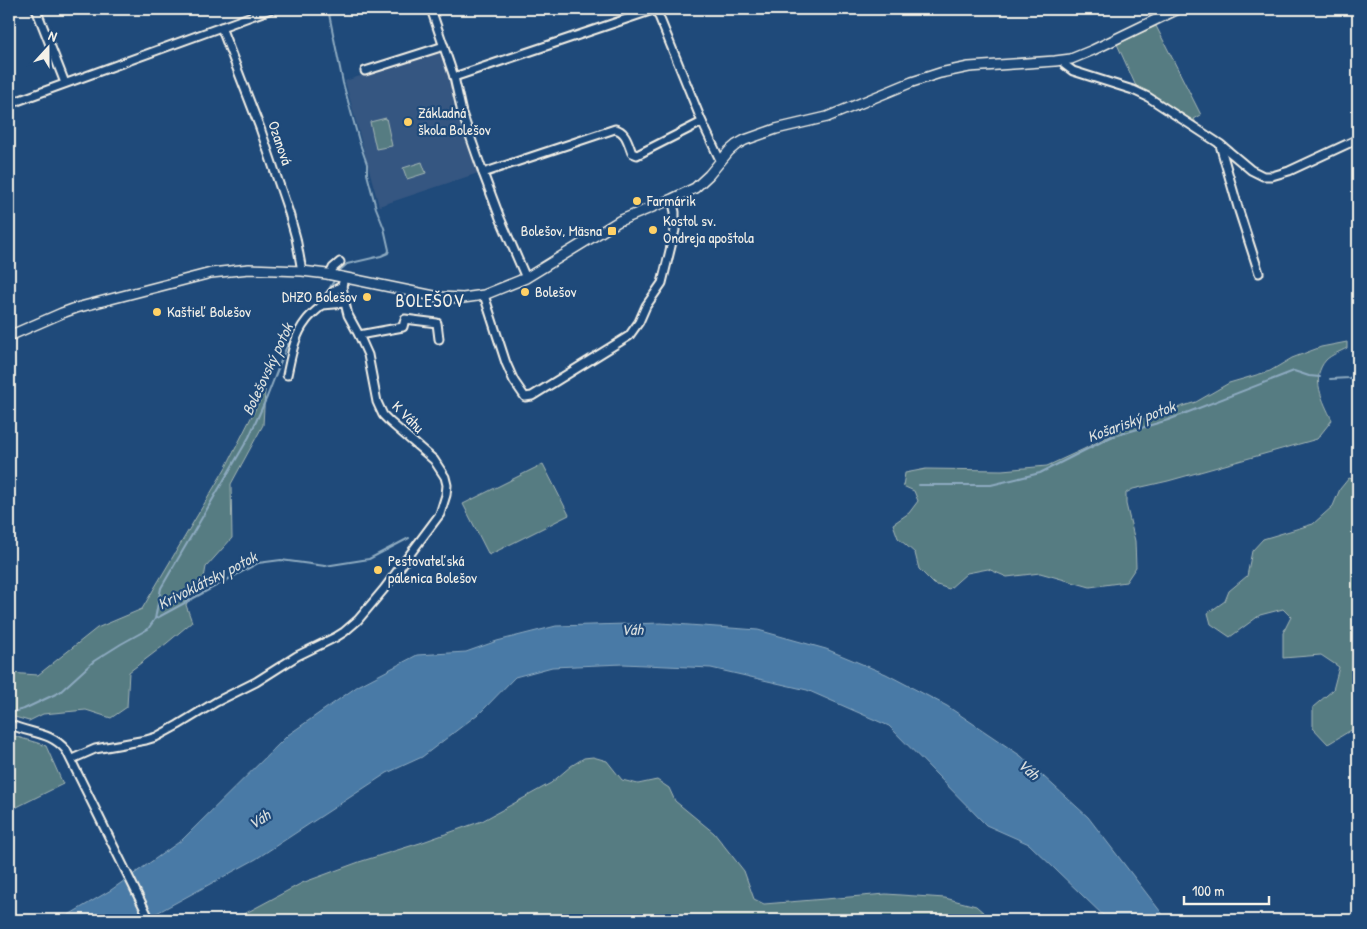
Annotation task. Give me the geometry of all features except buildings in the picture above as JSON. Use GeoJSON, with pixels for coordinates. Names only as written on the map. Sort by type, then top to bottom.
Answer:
{"type":"FeatureCollection","features":[{"type":"Feature","properties":{"kind":"main road"},"geometry":{"type":"LineString","coordinates":[[9,336],[76,308],[211,273],[249,269],[302,271],[439,297],[474,297],[484,295],[526,278],[619,221],[695,188],[732,148],[745,140],[776,129],[810,122],[834,114],[926,77],[969,67],[1063,60],[1079,56],[1178,9]]}},
{"type":"Feature","properties":{"kind":"street"},"geometry":{"type":"LineString","coordinates":[[36,9],[65,83]]}},
{"type":"Feature","properties":{"kind":"street"},"geometry":{"type":"LineString","coordinates":[[9,104],[271,9]]}},
{"type":"Feature","properties":{"kind":"street"},"geometry":{"type":"LineString","coordinates":[[431,9],[454,77],[462,113],[482,173],[526,278]]}},
{"type":"Feature","properties":{"kind":"street"},"geometry":{"type":"LineString","coordinates":[[454,77],[656,9],[702,122],[720,160]]}},
{"type":"Feature","properties":{"kind":"street","name":"Ozanová"},"geometry":{"type":"LineString","coordinates":[[221,27],[260,128],[296,238],[302,271]]}},
{"type":"Feature","properties":{"kind":"street"},"geometry":{"type":"LineString","coordinates":[[365,71],[444,46]]}},
{"type":"Feature","properties":{"kind":"street"},"geometry":{"type":"LineString","coordinates":[[1063,60],[1065,65],[1073,71],[1141,94],[1177,115],[1220,144],[1251,170],[1263,176],[1272,176],[1289,171],[1358,139]]}},
{"type":"Feature","properties":{"kind":"street"},"geometry":{"type":"LineString","coordinates":[[482,173],[615,129],[624,132],[632,153],[637,155],[702,122]]}},
{"type":"Feature","properties":{"kind":"street"},"geometry":{"type":"LineString","coordinates":[[1220,144],[1239,211],[1260,273]]}},
{"type":"Feature","properties":{"kind":"street"},"geometry":{"type":"LineString","coordinates":[[484,295],[506,363],[514,381],[525,397],[532,396],[629,336],[639,322],[646,306],[662,282],[675,230],[675,212],[672,199]]}},
{"type":"Feature","properties":{"kind":"street"},"geometry":{"type":"LineString","coordinates":[[287,375],[293,346],[302,326],[323,305],[334,290],[338,278],[333,268],[340,262]]}},
{"type":"Feature","properties":{"kind":"street","name":"K Váhu"},"geometry":{"type":"LineString","coordinates":[[72,759],[95,749],[156,737],[216,702],[256,682],[297,656],[344,632],[358,620],[440,514],[447,485],[445,477],[434,460],[383,415],[377,402],[370,361],[348,315],[338,278]]}},
{"type":"Feature","properties":{"kind":"street"},"geometry":{"type":"LineString","coordinates":[[323,305],[345,303]]}},
{"type":"Feature","properties":{"kind":"street"},"geometry":{"type":"LineString","coordinates":[[359,335],[403,327],[405,319],[437,323],[439,339]]}},
{"type":"Feature","properties":{"kind":"street"},"geometry":{"type":"LineString","coordinates":[[9,724],[24,730],[47,735],[62,745],[72,759],[150,920]]}},
{"type":"Feature","properties":{"kind":"shaded area","name":"Základná škola Bolešov"},"geometry":{"type":"Polygon","coordinates":[[[440,50],[451,83],[454,109],[478,173],[379,206],[345,81],[440,50]]]}},
{"type":"Feature","properties":{"kind":"green space"},"geometry":{"type":"Polygon","coordinates":[[[1156,26],[1201,115],[1194,119],[1196,123],[1140,90],[1135,84],[1117,44],[1156,26]]]}},
{"type":"Feature","properties":{"kind":"green space"},"geometry":{"type":"Polygon","coordinates":[[[386,118],[392,146],[376,149],[370,122],[386,118]]]}},
{"type":"Feature","properties":{"kind":"green space"},"geometry":{"type":"Polygon","coordinates":[[[422,162],[426,173],[407,179],[403,168],[422,162]]]}},
{"type":"Feature","properties":{"kind":"green space"},"geometry":{"type":"Polygon","coordinates":[[[1347,342],[1347,348],[1326,360],[1321,367],[1318,382],[1332,420],[1317,439],[1133,489],[1126,493],[1126,504],[1135,541],[1136,567],[1126,582],[1090,587],[1040,573],[1007,577],[988,569],[967,573],[949,589],[934,584],[919,569],[915,553],[898,538],[893,524],[909,513],[918,501],[914,491],[903,486],[905,473],[926,469],[1002,470],[1047,466],[1142,419],[1196,402],[1229,383],[1270,371],[1292,358],[1321,347],[1347,342]]]}},
{"type":"Feature","properties":{"kind":"green space"},"geometry":{"type":"Polygon","coordinates":[[[265,390],[263,425],[231,484],[232,538],[206,567],[204,578],[192,591],[186,605],[192,622],[129,672],[127,707],[111,718],[86,710],[43,714],[29,721],[11,716],[9,713],[9,673],[38,675],[97,628],[142,609],[226,467],[265,390]]]}},
{"type":"Feature","properties":{"kind":"green space"},"geometry":{"type":"Polygon","coordinates":[[[543,464],[569,515],[489,555],[463,504],[543,464]]]}},
{"type":"Feature","properties":{"kind":"green space"},"geometry":{"type":"Polygon","coordinates":[[[1349,478],[1358,481],[1358,726],[1328,744],[1313,728],[1313,707],[1333,690],[1339,667],[1321,655],[1283,658],[1283,633],[1291,617],[1283,609],[1260,615],[1230,637],[1211,624],[1208,613],[1225,601],[1229,591],[1247,576],[1252,551],[1263,539],[1313,524],[1333,506],[1340,489],[1349,478]]]}},
{"type":"Feature","properties":{"kind":"green space"},"geometry":{"type":"Polygon","coordinates":[[[9,734],[46,746],[63,784],[9,811],[9,734]]]}},
{"type":"Feature","properties":{"kind":"green space"},"geometry":{"type":"Polygon","coordinates":[[[593,757],[607,761],[622,780],[638,784],[657,780],[669,788],[675,801],[714,833],[744,871],[754,899],[764,904],[886,894],[945,898],[976,906],[992,920],[233,920],[302,883],[482,821],[551,783],[584,758],[593,757]]]}},
{"type":"Feature","properties":{"kind":"water","name":"Váh"},"geometry":{"type":"Polygon","coordinates":[[[661,623],[758,630],[826,649],[886,674],[947,706],[1021,756],[1088,817],[1167,920],[1108,920],[1029,844],[986,825],[889,726],[807,690],[711,668],[623,664],[552,667],[515,677],[482,711],[422,757],[387,773],[256,859],[144,920],[60,920],[111,890],[182,840],[288,735],[358,686],[417,655],[466,652],[497,641],[556,626],[661,623]]]}},
{"type":"Feature","properties":{"kind":"waterway","name":"Bolešovský potok"},"geometry":{"type":"LineString","coordinates":[[328,9],[343,83],[367,164],[367,174],[389,250],[388,253],[381,256],[347,264],[338,272]]}},
{"type":"Feature","properties":{"kind":"waterway","name":"Bolešovský potok"},"geometry":{"type":"LineString","coordinates":[[155,619],[161,588],[249,437],[286,348],[304,317],[325,296],[335,279]]}},
{"type":"Feature","properties":{"kind":"waterway","name":"Košariský potok"},"geometry":{"type":"LineString","coordinates":[[919,485],[991,485],[1040,473],[1111,437],[1168,420],[1294,371],[1320,377]]}},
{"type":"Feature","properties":{"kind":"waterway","name":"Košariský potok"},"geometry":{"type":"LineString","coordinates":[[1330,379],[1358,376]]}},
{"type":"Feature","properties":{"kind":"waterway","name":"Krivoklátsky potok"},"geometry":{"type":"LineString","coordinates":[[9,713],[24,709],[60,692],[94,661],[148,629],[155,619],[258,563],[281,560],[325,566],[369,559],[409,538]]}},
{"type":"Feature","properties":{"kind":"place","name":"Základná škola Bolešov"},"geometry":{"type":"Point","coordinates":[408,122]}},
{"type":"Feature","properties":{"kind":"place","name":"Farmárik"},"geometry":{"type":"Point","coordinates":[637,201]}},
{"type":"Feature","properties":{"kind":"place","name":"Kostol sv. Ondreja apoštola"},"geometry":{"type":"Point","coordinates":[653,230]}},
{"type":"Feature","properties":{"kind":"place","name":"Bolešov, Mäsna"},"geometry":{"type":"Point","coordinates":[612,231]}},
{"type":"Feature","properties":{"kind":"place","name":"Bolešov"},"geometry":{"type":"Point","coordinates":[525,292]}},
{"type":"Feature","properties":{"kind":"place","name":"DHZO Bolešov"},"geometry":{"type":"Point","coordinates":[367,297]}},
{"type":"Feature","properties":{"kind":"place","name":"Kaštieľ Bolešov"},"geometry":{"type":"Point","coordinates":[157,312]}},
{"type":"Feature","properties":{"kind":"place","name":"Pestovateľská pálenica Bolešov"},"geometry":{"type":"Point","coordinates":[378,570]}},
{"type":"Feature","properties":{"kind":"district","name":"BOLEŠOV"},"geometry":{"type":"Point","coordinates":[430,301]}}]}
